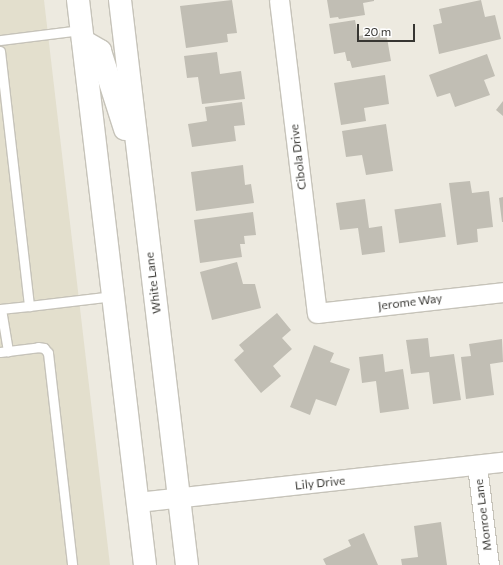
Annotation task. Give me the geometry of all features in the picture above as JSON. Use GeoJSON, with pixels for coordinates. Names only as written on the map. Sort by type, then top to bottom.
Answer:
{"type":"FeatureCollection","features":[{"type":"Feature","properties":{"kind":"main road"},"geometry":{"type":"LineString","coordinates":[[78,0],[145,565]]}},
{"type":"Feature","properties":{"kind":"main road","name":"White Lane"},"geometry":{"type":"LineString","coordinates":[[120,0],[187,565]]}},
{"type":"Feature","properties":{"kind":"main road"},"geometry":{"type":"LineString","coordinates":[[82,36],[100,51],[141,182]]}},
{"type":"Feature","properties":{"kind":"street","name":"Cibola Drive"},"geometry":{"type":"LineString","coordinates":[[279,0],[317,313]]}},
{"type":"Feature","properties":{"kind":"street","name":"Jerome Way"},"geometry":{"type":"LineString","coordinates":[[317,313],[503,292]]}},
{"type":"Feature","properties":{"kind":"street","name":"Lily Drive"},"geometry":{"type":"LineString","coordinates":[[138,502],[503,462]]}},
{"type":"Feature","properties":{"kind":"street","name":"Monroe Lane"},"geometry":{"type":"LineString","coordinates":[[477,465],[489,565]]}},
{"type":"Feature","properties":{"kind":"lane"},"geometry":{"type":"LineString","coordinates":[[0,40],[82,36]]}},
{"type":"Feature","properties":{"kind":"lane"},"geometry":{"type":"LineString","coordinates":[[0,51],[29,306]]}},
{"type":"Feature","properties":{"kind":"lane"},"geometry":{"type":"LineString","coordinates":[[72,565],[48,353],[44,348],[38,347],[4,351],[1,309],[113,296]]}},
{"type":"Feature","properties":{"kind":"shaded area"},"geometry":{"type":"Polygon","coordinates":[[[0,0],[44,0],[110,565],[0,565],[0,0]]]}},
{"type":"Feature","properties":{"kind":"building"},"geometry":{"type":"Polygon","coordinates":[[[232,0],[237,33],[227,34],[228,42],[186,48],[180,6],[232,0]]]}},
{"type":"Feature","properties":{"kind":"building"},"geometry":{"type":"Polygon","coordinates":[[[327,0],[374,1],[363,3],[365,15],[339,19],[338,17],[330,18],[327,0]]]}},
{"type":"Feature","properties":{"kind":"building"},"geometry":{"type":"Polygon","coordinates":[[[481,0],[485,17],[495,15],[501,39],[439,54],[433,25],[442,23],[439,9],[481,0]]]}},
{"type":"Feature","properties":{"kind":"building"},"geometry":{"type":"Polygon","coordinates":[[[355,20],[358,36],[386,32],[391,61],[352,68],[350,61],[347,61],[345,52],[334,54],[329,24],[355,20]]]}},
{"type":"Feature","properties":{"kind":"building"},"geometry":{"type":"Polygon","coordinates":[[[217,52],[220,74],[241,71],[245,99],[202,104],[198,77],[187,78],[184,56],[217,52]]]}},
{"type":"Feature","properties":{"kind":"building"},"geometry":{"type":"Polygon","coordinates":[[[487,54],[495,76],[484,80],[490,95],[455,107],[450,93],[437,97],[429,75],[487,54]]]}},
{"type":"Feature","properties":{"kind":"building"},"geometry":{"type":"Polygon","coordinates":[[[385,75],[389,104],[364,108],[366,121],[341,125],[334,83],[385,75]]]}},
{"type":"Feature","properties":{"kind":"building"},"geometry":{"type":"Polygon","coordinates":[[[503,101],[503,116],[496,110],[503,101]]]}},
{"type":"Feature","properties":{"kind":"building"},"geometry":{"type":"Polygon","coordinates":[[[242,102],[245,125],[234,126],[236,141],[192,147],[188,124],[207,121],[205,107],[242,102]]]}},
{"type":"Feature","properties":{"kind":"building"},"geometry":{"type":"Polygon","coordinates":[[[386,124],[393,171],[366,175],[362,155],[346,157],[342,131],[386,124]]]}},
{"type":"Feature","properties":{"kind":"building"},"geometry":{"type":"Polygon","coordinates":[[[243,165],[245,185],[251,184],[254,203],[196,211],[191,172],[243,165]]]}},
{"type":"Feature","properties":{"kind":"building"},"geometry":{"type":"Polygon","coordinates":[[[470,181],[472,193],[489,191],[493,227],[477,229],[478,242],[457,245],[449,183],[470,181]]]}},
{"type":"Feature","properties":{"kind":"building"},"geometry":{"type":"Polygon","coordinates":[[[503,197],[503,222],[502,222],[499,198],[503,197]]]}},
{"type":"Feature","properties":{"kind":"building"},"geometry":{"type":"Polygon","coordinates":[[[365,199],[369,228],[382,226],[385,252],[362,255],[358,228],[340,230],[336,203],[365,199]]]}},
{"type":"Feature","properties":{"kind":"building"},"geometry":{"type":"Polygon","coordinates":[[[441,203],[446,237],[399,243],[394,210],[441,203]]]}},
{"type":"Feature","properties":{"kind":"building"},"geometry":{"type":"Polygon","coordinates":[[[253,212],[256,235],[244,236],[245,244],[240,244],[242,257],[200,263],[194,220],[253,212]]]}},
{"type":"Feature","properties":{"kind":"building"},"geometry":{"type":"Polygon","coordinates":[[[237,262],[243,284],[255,284],[261,308],[212,320],[200,272],[237,262]]]}},
{"type":"Feature","properties":{"kind":"building"},"geometry":{"type":"Polygon","coordinates":[[[277,313],[291,330],[282,338],[292,349],[273,366],[281,376],[261,393],[234,360],[244,351],[239,345],[277,313]]]}},
{"type":"Feature","properties":{"kind":"building"},"geometry":{"type":"Polygon","coordinates":[[[428,338],[430,357],[454,354],[461,400],[433,404],[429,372],[411,374],[406,340],[428,338]]]}},
{"type":"Feature","properties":{"kind":"building"},"geometry":{"type":"Polygon","coordinates":[[[502,339],[503,362],[490,364],[494,395],[466,399],[461,357],[471,356],[469,344],[502,339]]]}},
{"type":"Feature","properties":{"kind":"building"},"geometry":{"type":"Polygon","coordinates":[[[314,345],[334,353],[330,362],[350,369],[336,406],[316,399],[310,415],[290,407],[314,345]]]}},
{"type":"Feature","properties":{"kind":"building"},"geometry":{"type":"Polygon","coordinates":[[[383,354],[385,372],[403,369],[409,409],[380,413],[376,381],[362,383],[359,357],[383,354]]]}},
{"type":"Feature","properties":{"kind":"building"},"geometry":{"type":"Polygon","coordinates":[[[441,522],[447,565],[402,565],[401,559],[418,557],[414,526],[441,522]]]}},
{"type":"Feature","properties":{"kind":"building"},"geometry":{"type":"Polygon","coordinates":[[[364,533],[378,565],[326,565],[323,559],[351,546],[348,540],[364,533]]]}}]}
